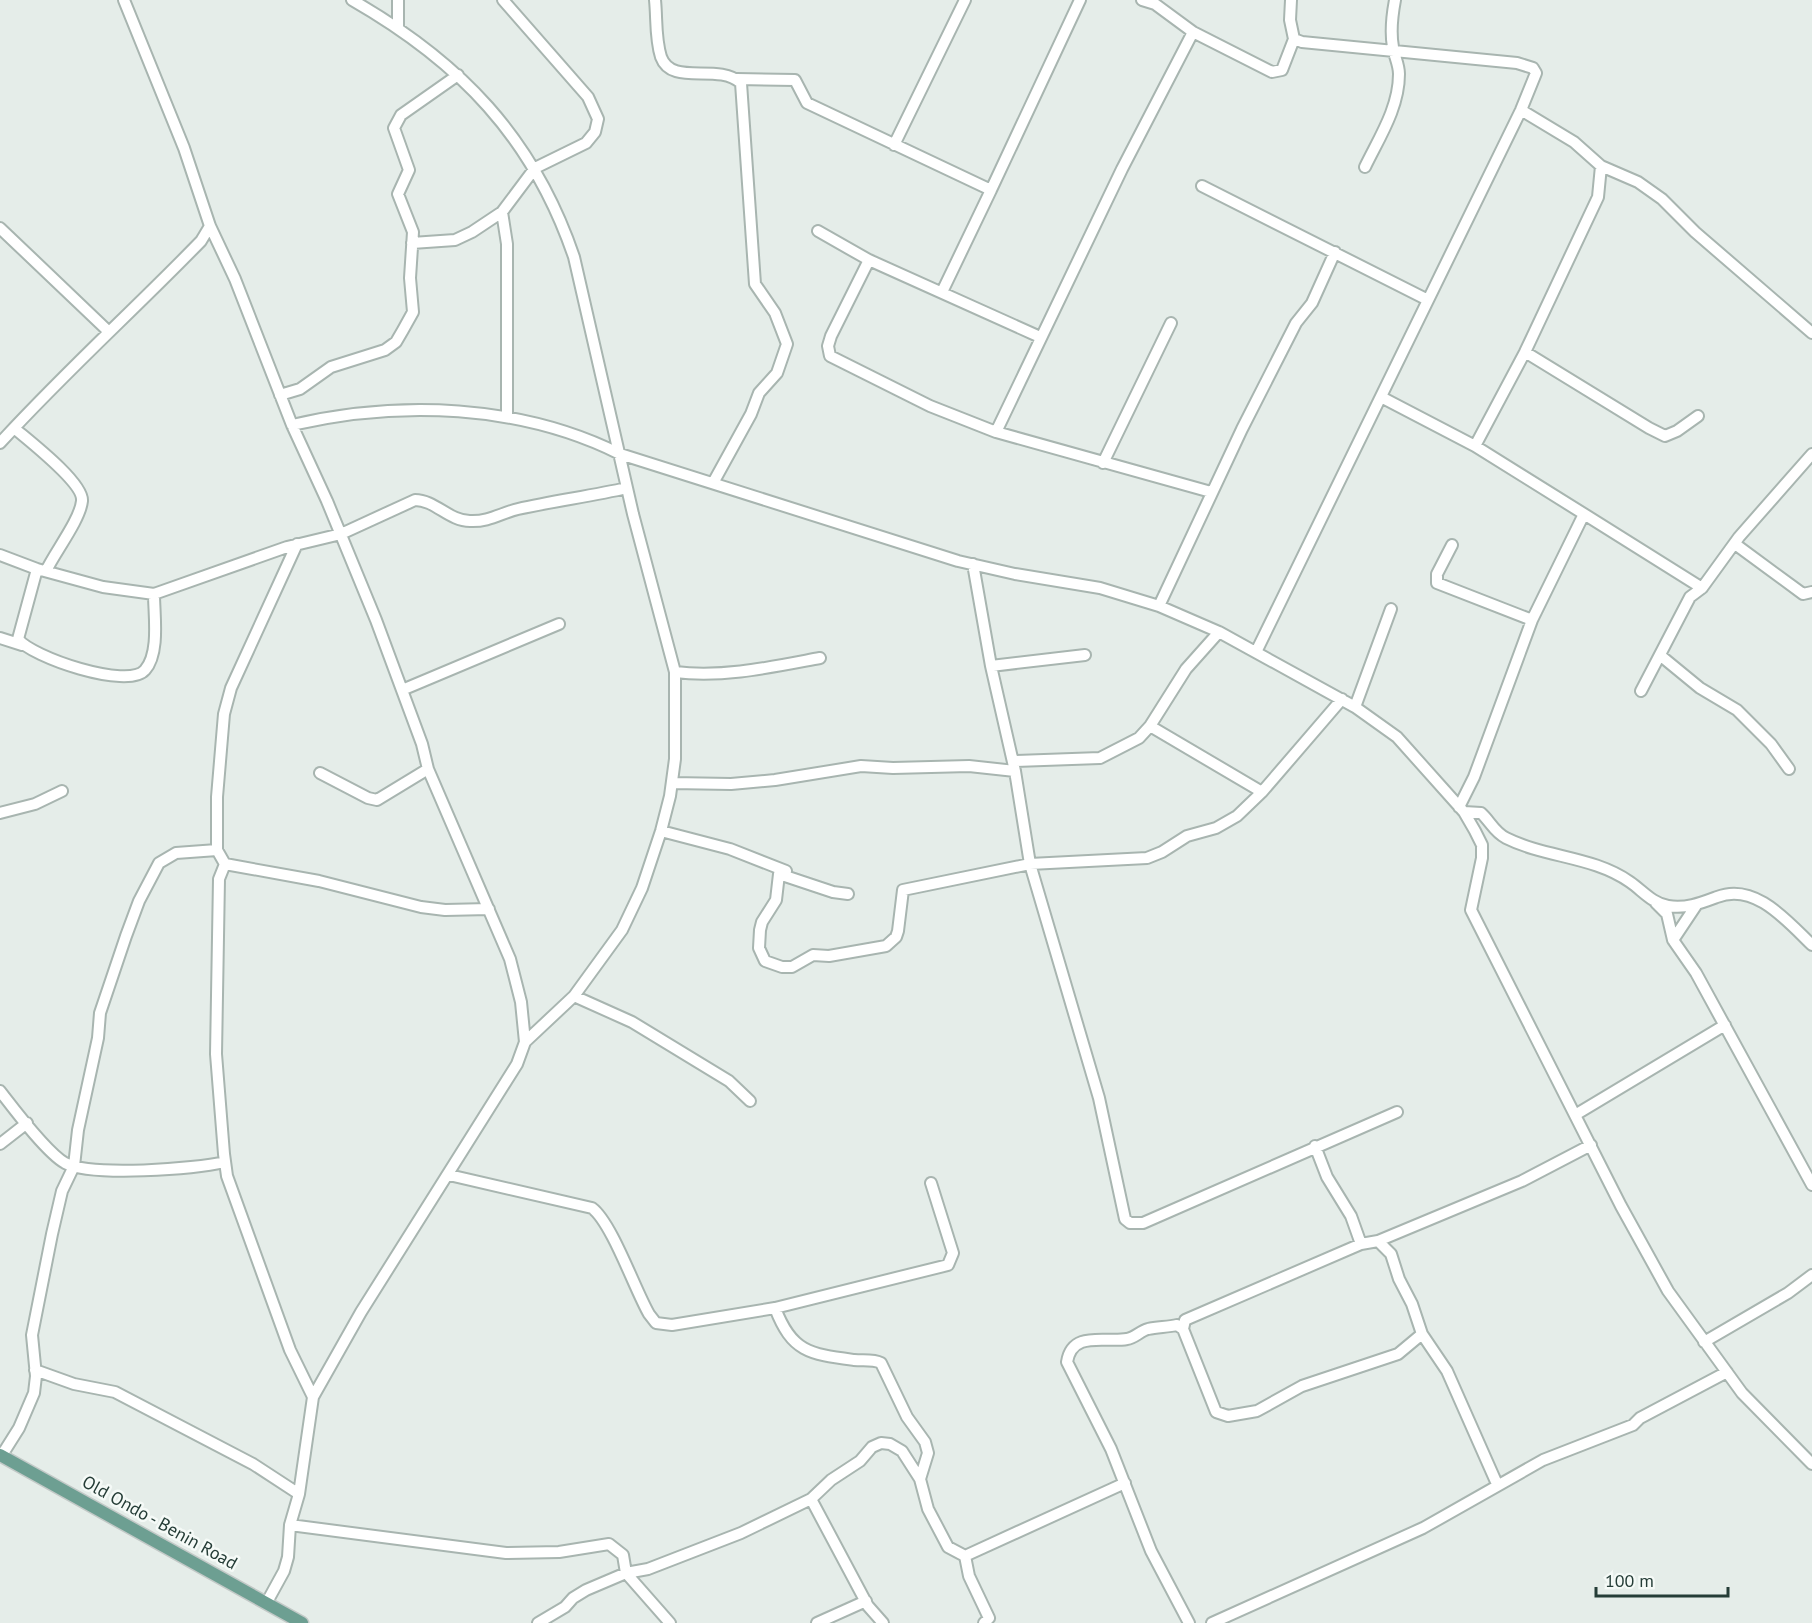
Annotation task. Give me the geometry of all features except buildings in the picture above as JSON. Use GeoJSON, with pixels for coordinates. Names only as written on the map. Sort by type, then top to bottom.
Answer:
{"type":"FeatureCollection","features":[{"type":"Feature","properties":{"kind":"main road","name":"Old Ondo - Benin Road"},"geometry":{"type":"LineString","coordinates":[[1,1455],[302,1623]]}},
{"type":"Feature","properties":{"kind":"street"},"geometry":{"type":"LineString","coordinates":[[124,0],[183,148],[210,225],[235,279],[292,425],[341,534],[402,690],[428,769],[510,959],[521,1002],[525,1042],[518,1064],[361,1312],[313,1397],[299,1494],[290,1525],[284,1571],[267,1602]]}},
{"type":"Feature","properties":{"kind":"street"},"geometry":{"type":"LineString","coordinates":[[352,0],[398,26],[458,75],[491,107],[535,168],[565,230],[574,257],[627,488],[675,672],[676,734],[672,783],[661,831],[642,888],[622,930],[574,996],[525,1042]]}},
{"type":"Feature","properties":{"kind":"street"},"geometry":{"type":"LineString","coordinates":[[398,0],[398,26]]}},
{"type":"Feature","properties":{"kind":"street"},"geometry":{"type":"LineString","coordinates":[[412,243],[455,240],[502,212],[535,168],[586,143],[595,132],[598,119],[588,97],[502,0]]}},
{"type":"Feature","properties":{"kind":"street"},"geometry":{"type":"LineString","coordinates":[[655,0],[656,32],[662,60],[676,72],[719,72],[737,79],[795,80],[807,103],[991,190]]}},
{"type":"Feature","properties":{"kind":"street"},"geometry":{"type":"LineString","coordinates":[[894,145],[965,0]]}},
{"type":"Feature","properties":{"kind":"street"},"geometry":{"type":"LineString","coordinates":[[942,292],[1080,0]]}},
{"type":"Feature","properties":{"kind":"street"},"geometry":{"type":"LineString","coordinates":[[1142,0],[1155,4],[1193,32],[1239,54],[1256,66],[1275,73],[1282,70],[1294,39],[1290,20],[1291,0]]}},
{"type":"Feature","properties":{"kind":"street"},"geometry":{"type":"LineString","coordinates":[[1365,167],[1395,101],[1399,74],[1393,50],[1391,21],[1395,0]]}},
{"type":"Feature","properties":{"kind":"street"},"geometry":{"type":"LineString","coordinates":[[996,432],[1040,337],[1193,32]]}},
{"type":"Feature","properties":{"kind":"street"},"geometry":{"type":"LineString","coordinates":[[1256,652],[1521,110],[1536,73],[1533,68],[1517,63],[1302,42],[1294,39]]}},
{"type":"Feature","properties":{"kind":"street"},"geometry":{"type":"LineString","coordinates":[[280,395],[300,389],[322,371],[374,355],[396,342],[413,312],[410,278],[413,232],[404,215],[398,194],[409,170],[395,133],[395,123],[415,104],[440,90],[458,75]]}},
{"type":"Feature","properties":{"kind":"street"},"geometry":{"type":"LineString","coordinates":[[713,483],[751,414],[759,393],[777,373],[787,344],[775,313],[755,284],[745,108],[741,84],[737,79]]}},
{"type":"Feature","properties":{"kind":"street"},"geometry":{"type":"LineString","coordinates":[[1521,110],[1574,142],[1601,166],[1638,182],[1662,199],[1695,232],[1812,333]]}},
{"type":"Feature","properties":{"kind":"street"},"geometry":{"type":"LineString","coordinates":[[1475,446],[1525,352],[1598,197],[1601,166]]}},
{"type":"Feature","properties":{"kind":"street"},"geometry":{"type":"LineString","coordinates":[[1202,186],[1428,300]]}},
{"type":"Feature","properties":{"kind":"street"},"geometry":{"type":"LineString","coordinates":[[502,212],[507,244],[507,416]]}},
{"type":"Feature","properties":{"kind":"street"},"geometry":{"type":"LineString","coordinates":[[0,442],[108,331],[175,268],[201,241],[210,225]]}},
{"type":"Feature","properties":{"kind":"street"},"geometry":{"type":"LineString","coordinates":[[0,228],[108,331]]}},
{"type":"Feature","properties":{"kind":"street"},"geometry":{"type":"LineString","coordinates":[[818,231],[869,260],[1040,337]]}},
{"type":"Feature","properties":{"kind":"street"},"geometry":{"type":"LineString","coordinates":[[1159,606],[1211,492],[1296,322],[1312,303],[1335,252]]}},
{"type":"Feature","properties":{"kind":"street"},"geometry":{"type":"LineString","coordinates":[[869,260],[831,336],[828,346],[830,356],[930,405],[996,432],[1211,492]]}},
{"type":"Feature","properties":{"kind":"street"},"geometry":{"type":"LineString","coordinates":[[1103,463],[1171,323]]}},
{"type":"Feature","properties":{"kind":"street"},"geometry":{"type":"LineString","coordinates":[[1525,352],[1649,429],[1665,436],[1677,431],[1698,416]]}},
{"type":"Feature","properties":{"kind":"street"},"geometry":{"type":"LineString","coordinates":[[1381,397],[1475,446],[1702,588]]}},
{"type":"Feature","properties":{"kind":"street"},"geometry":{"type":"LineString","coordinates":[[292,425],[338,415],[377,411],[507,416],[582,436],[620,454],[835,523],[973,564],[1100,588],[1159,606],[1219,632],[1355,707],[1397,737],[1461,809],[1482,845],[1471,910],[1652,1265],[1726,1372],[1760,1413],[1812,1464]]}},
{"type":"Feature","properties":{"kind":"street"},"geometry":{"type":"LineString","coordinates":[[14,428],[68,476],[79,489],[83,499],[78,515],[42,570],[19,634],[18,639],[22,645]]}},
{"type":"Feature","properties":{"kind":"street"},"geometry":{"type":"LineString","coordinates":[[1641,691],[1690,597],[1702,588],[1812,454]]}},
{"type":"Feature","properties":{"kind":"street"},"geometry":{"type":"LineString","coordinates":[[0,555],[42,570],[103,587],[154,594],[297,544],[341,534],[415,501],[428,503],[453,517],[489,521],[515,510],[627,488]]}},
{"type":"Feature","properties":{"kind":"street"},"geometry":{"type":"LineString","coordinates":[[1461,809],[1532,620],[1584,514]]}},
{"type":"Feature","properties":{"kind":"street"},"geometry":{"type":"LineString","coordinates":[[225,864],[217,850],[217,797],[224,714],[231,688],[297,544]]}},
{"type":"Feature","properties":{"kind":"street"},"geometry":{"type":"LineString","coordinates":[[1736,544],[1803,594],[1812,592]]}},
{"type":"Feature","properties":{"kind":"street"},"geometry":{"type":"LineString","coordinates":[[1452,545],[1437,574],[1437,583],[1532,620]]}},
{"type":"Feature","properties":{"kind":"street"},"geometry":{"type":"LineString","coordinates":[[973,564],[991,666],[1015,766],[1030,864],[1099,1098],[1125,1219],[1130,1223],[1143,1223],[1397,1112]]}},
{"type":"Feature","properties":{"kind":"street"},"geometry":{"type":"LineString","coordinates":[[0,638],[99,675],[133,677],[143,673],[151,657],[154,594]]}},
{"type":"Feature","properties":{"kind":"street"},"geometry":{"type":"LineString","coordinates":[[1355,707],[1391,609]]}},
{"type":"Feature","properties":{"kind":"street"},"geometry":{"type":"LineString","coordinates":[[402,690],[558,624]]}},
{"type":"Feature","properties":{"kind":"street"},"geometry":{"type":"LineString","coordinates":[[672,783],[731,784],[775,780],[861,766],[893,768],[1015,766],[1100,758],[1139,738],[1150,726],[1186,669],[1219,632]]}},
{"type":"Feature","properties":{"kind":"street"},"geometry":{"type":"LineString","coordinates":[[991,666],[1085,655]]}},
{"type":"Feature","properties":{"kind":"street"},"geometry":{"type":"LineString","coordinates":[[1661,656],[1700,688],[1737,710],[1771,744],[1789,769]]}},
{"type":"Feature","properties":{"kind":"street"},"geometry":{"type":"LineString","coordinates":[[675,672],[729,673],[820,658]]}},
{"type":"Feature","properties":{"kind":"street"},"geometry":{"type":"LineString","coordinates":[[779,874],[776,900],[762,922],[759,948],[765,961],[782,967],[792,967],[813,955],[834,956],[889,944],[896,938],[900,925],[900,898],[903,890],[1030,864],[1148,858],[1187,836],[1226,823],[1262,792],[1342,699]]}},
{"type":"Feature","properties":{"kind":"street"},"geometry":{"type":"LineString","coordinates":[[1150,726],[1262,792]]}},
{"type":"Feature","properties":{"kind":"street"},"geometry":{"type":"LineString","coordinates":[[320,773],[368,798],[377,800],[428,769]]}},
{"type":"Feature","properties":{"kind":"street"},"geometry":{"type":"LineString","coordinates":[[0,813],[35,804],[62,790]]}},
{"type":"Feature","properties":{"kind":"street"},"geometry":{"type":"LineString","coordinates":[[1461,809],[1481,813],[1498,834],[1514,842],[1609,870],[1630,882],[1667,914],[1673,940],[1696,973],[1789,1147],[1802,1165],[1812,1185]]}},
{"type":"Feature","properties":{"kind":"street"},"geometry":{"type":"LineString","coordinates":[[661,831],[730,849],[786,871],[779,874]]}},
{"type":"Feature","properties":{"kind":"street"},"geometry":{"type":"LineString","coordinates":[[1,1455],[28,1409],[34,1393],[32,1335],[62,1191],[74,1166],[78,1130],[98,1038],[100,1013],[139,901],[159,863],[167,857],[185,852],[217,850]]}},
{"type":"Feature","properties":{"kind":"street"},"geometry":{"type":"LineString","coordinates":[[225,864],[319,881],[421,907],[445,910],[489,909]]}},
{"type":"Feature","properties":{"kind":"street"},"geometry":{"type":"LineString","coordinates":[[225,864],[219,879],[216,1054],[225,1162],[290,1350],[313,1397]]}},
{"type":"Feature","properties":{"kind":"street"},"geometry":{"type":"LineString","coordinates":[[779,874],[833,892],[848,894]]}},
{"type":"Feature","properties":{"kind":"street"},"geometry":{"type":"LineString","coordinates":[[1653,901],[1677,907],[1697,904],[1729,893],[1750,896],[1767,905],[1812,945]]}},
{"type":"Feature","properties":{"kind":"street"},"geometry":{"type":"LineString","coordinates":[[1673,940],[1697,904]]}},
{"type":"Feature","properties":{"kind":"street"},"geometry":{"type":"LineString","coordinates":[[574,996],[632,1022],[729,1081],[750,1101]]}},
{"type":"Feature","properties":{"kind":"street"},"geometry":{"type":"LineString","coordinates":[[1575,1115],[1725,1025]]}},
{"type":"Feature","properties":{"kind":"street"},"geometry":{"type":"LineString","coordinates":[[0,1091],[62,1161],[74,1166],[108,1169],[189,1169],[225,1162]]}},
{"type":"Feature","properties":{"kind":"street"},"geometry":{"type":"LineString","coordinates":[[0,1144],[27,1123]]}},
{"type":"Feature","properties":{"kind":"street"},"geometry":{"type":"LineString","coordinates":[[1422,1334],[1398,1354],[1302,1386],[1257,1411],[1228,1416],[1216,1412],[1183,1329],[1185,1320],[1196,1314],[1360,1244],[1378,1241],[1522,1181],[1591,1145]]}},
{"type":"Feature","properties":{"kind":"street"},"geometry":{"type":"LineString","coordinates":[[1316,1146],[1327,1178],[1351,1216],[1360,1244]]}},
{"type":"Feature","properties":{"kind":"street"},"geometry":{"type":"LineString","coordinates":[[1802,1165],[1812,1157]]}},
{"type":"Feature","properties":{"kind":"street"},"geometry":{"type":"LineString","coordinates":[[449,1175],[592,1208],[600,1215],[649,1314],[656,1323],[672,1325],[775,1308],[948,1265],[953,1253],[932,1183]]}},
{"type":"Feature","properties":{"kind":"street"},"geometry":{"type":"LineString","coordinates":[[1378,1241],[1391,1254],[1422,1334],[1451,1380],[1497,1484]]}},
{"type":"Feature","properties":{"kind":"street"},"geometry":{"type":"LineString","coordinates":[[1704,1342],[1788,1293],[1812,1275]]}},
{"type":"Feature","properties":{"kind":"street"},"geometry":{"type":"LineString","coordinates":[[775,1308],[789,1337],[801,1347],[837,1358],[882,1363],[907,1417],[925,1442],[928,1453],[920,1479]]}},
{"type":"Feature","properties":{"kind":"street"},"geometry":{"type":"LineString","coordinates":[[1183,1329],[1177,1326],[1148,1329],[1124,1340],[1087,1340],[1075,1344],[1069,1353],[1067,1362],[1111,1449],[1151,1551],[1189,1623]]}},
{"type":"Feature","properties":{"kind":"street"},"geometry":{"type":"LineString","coordinates":[[35,1370],[74,1384],[115,1392],[253,1464],[299,1494]]}},
{"type":"Feature","properties":{"kind":"street"},"geometry":{"type":"LineString","coordinates":[[1212,1623],[1424,1528],[1497,1484],[1568,1449],[1633,1425],[1640,1418],[1726,1372]]}},
{"type":"Feature","properties":{"kind":"street"},"geometry":{"type":"LineString","coordinates":[[541,1622],[586,1590],[626,1573],[648,1569],[741,1533],[811,1498],[831,1479],[844,1473],[872,1447],[881,1443],[890,1444],[902,1451],[920,1479],[928,1509],[938,1530],[948,1547],[964,1556],[969,1576],[989,1618],[984,1623]]}},
{"type":"Feature","properties":{"kind":"street"},"geometry":{"type":"LineString","coordinates":[[964,1556],[1125,1483]]}},
{"type":"Feature","properties":{"kind":"street"},"geometry":{"type":"LineString","coordinates":[[811,1498],[872,1613],[883,1623]]}},
{"type":"Feature","properties":{"kind":"street"},"geometry":{"type":"LineString","coordinates":[[290,1525],[506,1553],[559,1552],[609,1544],[623,1555],[626,1573],[670,1623]]}},
{"type":"Feature","properties":{"kind":"street"},"geometry":{"type":"LineString","coordinates":[[817,1623],[866,1601]]}}]}
